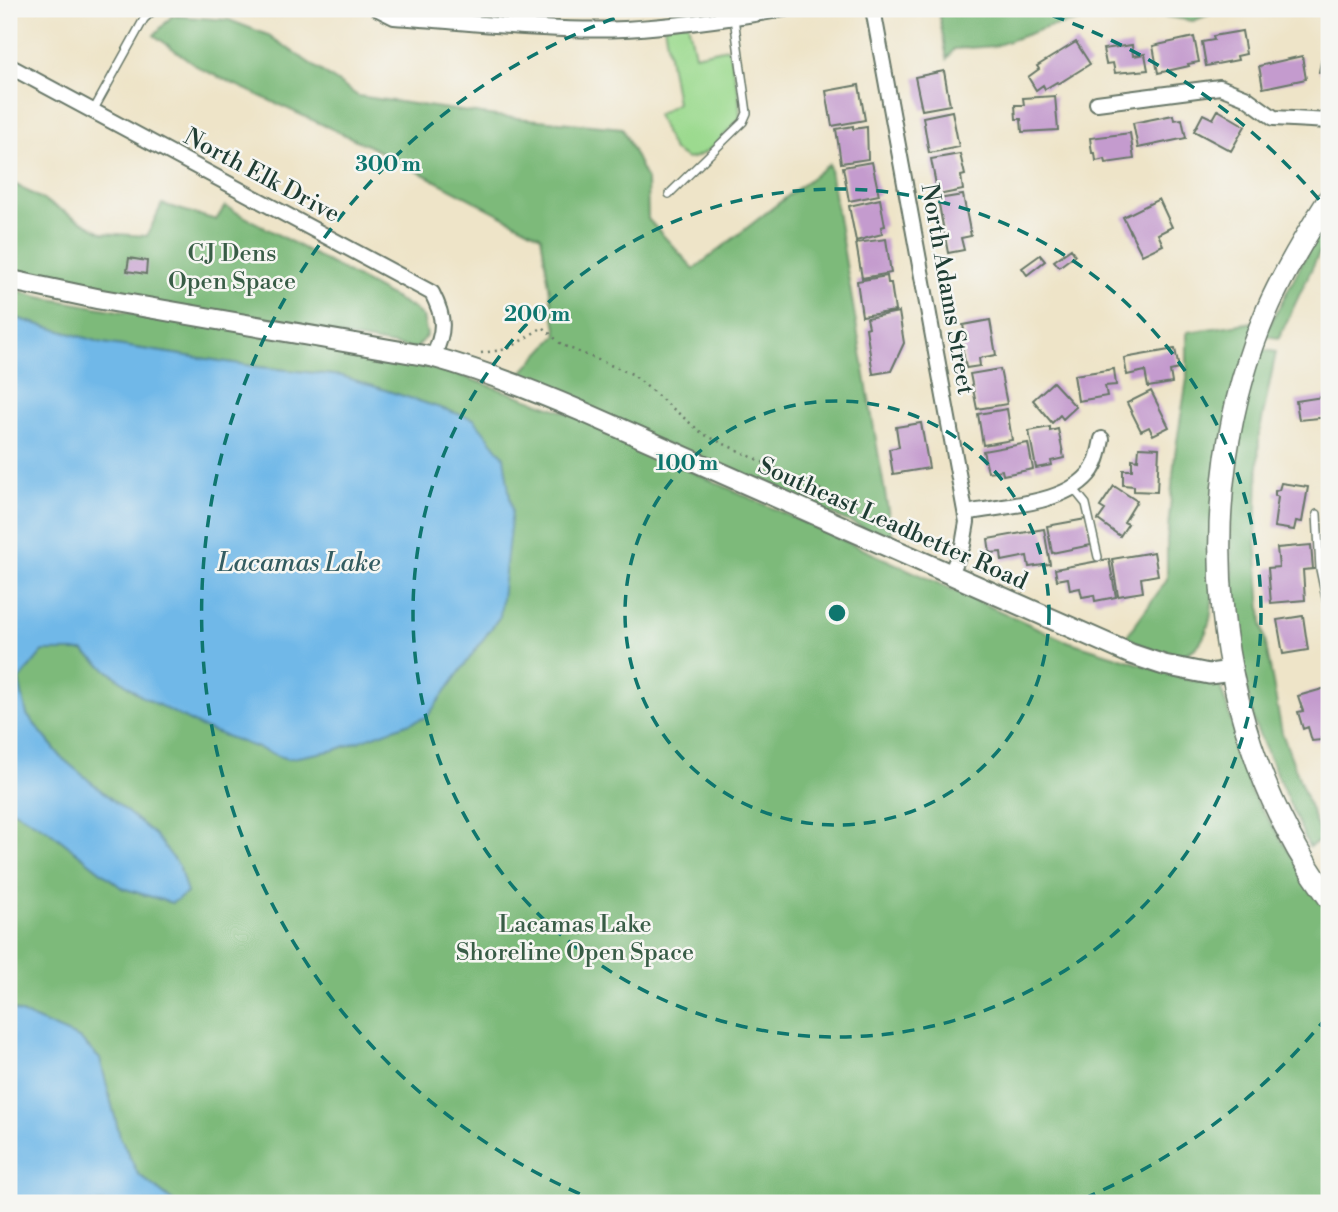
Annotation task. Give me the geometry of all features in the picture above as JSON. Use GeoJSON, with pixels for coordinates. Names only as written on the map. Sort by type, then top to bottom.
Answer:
{"type":"FeatureCollection","features":[{"type":"Feature","properties":{"kind":"main road"},"geometry":{"type":"LineString","coordinates":[[1327,888],[1287,829],[1254,753],[1225,637],[1221,539],[1224,482],[1235,414],[1267,311],[1292,260],[1329,199]]}},
{"type":"Feature","properties":{"kind":"street"},"geometry":{"type":"LineString","coordinates":[[379,9],[394,18],[585,30],[627,29],[734,18],[785,9]]}},
{"type":"Feature","properties":{"kind":"street","name":"North Adams Street"},"geometry":{"type":"LineString","coordinates":[[873,9],[966,513],[967,530],[950,576]]}},
{"type":"Feature","properties":{"kind":"street","name":"North Elk Drive"},"geometry":{"type":"LineString","coordinates":[[9,66],[432,293],[442,313],[442,339],[433,357]]}},
{"type":"Feature","properties":{"kind":"street"},"geometry":{"type":"LineString","coordinates":[[1097,103],[1220,88],[1245,97],[1274,118],[1325,121]]}},
{"type":"Feature","properties":{"kind":"street","name":"Southeast Leadbetter Road"},"geometry":{"type":"LineString","coordinates":[[9,279],[99,299],[433,357],[508,380],[950,576],[1147,660],[1209,674],[1232,671]]}},
{"type":"Feature","properties":{"kind":"street"},"geometry":{"type":"LineString","coordinates":[[966,513],[1052,497],[1073,488],[1092,470],[1102,439]]}},
{"type":"Feature","properties":{"kind":"lane"},"geometry":{"type":"LineString","coordinates":[[93,111],[144,19],[155,9]]}},
{"type":"Feature","properties":{"kind":"lane"},"geometry":{"type":"LineString","coordinates":[[669,194],[743,122],[747,113],[734,18]]}},
{"type":"Feature","properties":{"kind":"lane"},"geometry":{"type":"LineString","coordinates":[[1325,121],[1329,106]]}},
{"type":"Feature","properties":{"kind":"lane"},"geometry":{"type":"LineString","coordinates":[[1073,488],[1086,504],[1098,557]]}},
{"type":"Feature","properties":{"kind":"lane"},"geometry":{"type":"LineString","coordinates":[[1317,514],[1320,569],[1329,613]]}},
{"type":"Feature","properties":{"kind":"path"},"geometry":{"type":"LineString","coordinates":[[467,367],[475,354],[508,349],[543,327],[562,345],[632,374],[703,434],[828,493],[882,523],[958,556]]}},
{"type":"Feature","properties":{"kind":"green space"},"geometry":{"type":"Polygon","coordinates":[[[938,9],[1223,9],[1193,21],[1133,11],[1048,27],[995,46],[954,49],[947,59],[938,9]]]}},
{"type":"Feature","properties":{"kind":"green space"},"geometry":{"type":"Polygon","coordinates":[[[172,16],[229,20],[268,35],[358,96],[496,116],[622,128],[647,180],[648,219],[694,269],[829,164],[893,540],[514,381],[557,335],[541,236],[367,145],[201,69],[154,35],[172,16]]]}},
{"type":"Feature","properties":{"kind":"green space"},"geometry":{"type":"Polygon","coordinates":[[[688,22],[695,55],[728,48],[739,93],[740,118],[710,149],[687,159],[673,150],[657,115],[677,103],[664,25],[688,22]]]}},
{"type":"Feature","properties":{"kind":"green space","name":"CJ Dens Open Space"},"geometry":{"type":"Polygon","coordinates":[[[9,181],[103,233],[147,236],[162,204],[216,220],[225,206],[413,308],[423,317],[427,335],[416,349],[119,297],[9,268],[9,181]]]}},
{"type":"Feature","properties":{"kind":"green space"},"geometry":{"type":"Polygon","coordinates":[[[1329,211],[1329,241],[1319,253],[1279,338],[1264,336],[1329,211]]]}},
{"type":"Feature","properties":{"kind":"green space","name":"Lacamas Lake Shoreline Open Space"},"geometry":{"type":"Polygon","coordinates":[[[9,288],[39,297],[355,349],[462,376],[613,429],[644,450],[1064,640],[1190,680],[1219,684],[1250,791],[1329,913],[1329,1203],[175,1203],[138,1174],[120,1137],[100,1059],[79,1038],[9,1008],[9,808],[48,830],[122,888],[172,903],[187,893],[106,797],[62,758],[27,715],[18,680],[43,651],[83,651],[141,696],[335,750],[427,716],[500,616],[474,419],[342,376],[259,367],[103,343],[9,316],[9,288]]]}},
{"type":"Feature","properties":{"kind":"green space"},"geometry":{"type":"Polygon","coordinates":[[[1254,322],[1208,626],[1199,644],[1191,651],[1182,655],[1163,654],[1126,637],[1167,580],[1167,541],[1175,454],[1187,379],[1187,332],[1254,322]]]}},
{"type":"Feature","properties":{"kind":"green space"},"geometry":{"type":"Polygon","coordinates":[[[1260,349],[1276,352],[1259,435],[1256,540],[1262,623],[1282,733],[1322,840],[1309,847],[1254,723],[1241,661],[1229,502],[1238,433],[1260,349]]]}},
{"type":"Feature","properties":{"kind":"water","name":"Lacamas Lake"},"geometry":{"type":"Polygon","coordinates":[[[9,316],[103,343],[259,367],[342,376],[474,419],[504,457],[512,511],[500,616],[427,717],[335,750],[287,759],[201,727],[141,696],[83,651],[43,651],[19,680],[27,715],[62,758],[155,835],[179,866],[187,893],[172,903],[122,888],[48,830],[9,808],[9,316]]]}},
{"type":"Feature","properties":{"kind":"water"},"geometry":{"type":"Polygon","coordinates":[[[9,1008],[79,1038],[100,1059],[120,1137],[138,1174],[175,1203],[9,1203],[9,1008]]]}},
{"type":"Feature","properties":{"kind":"building"},"geometry":{"type":"Polygon","coordinates":[[[1242,31],[1246,54],[1237,56],[1238,60],[1206,66],[1202,42],[1214,40],[1213,36],[1242,31]]]}},
{"type":"Feature","properties":{"kind":"building"},"geometry":{"type":"Polygon","coordinates":[[[1194,37],[1199,62],[1158,73],[1153,46],[1194,37]]]}},
{"type":"Feature","properties":{"kind":"building"},"geometry":{"type":"Polygon","coordinates":[[[1076,42],[1090,64],[1058,84],[1057,82],[1045,89],[1043,85],[1036,90],[1028,77],[1039,69],[1037,66],[1076,42]]]}},
{"type":"Feature","properties":{"kind":"building"},"geometry":{"type":"Polygon","coordinates":[[[1325,42],[1329,43],[1329,74],[1319,72],[1325,42]]]}},
{"type":"Feature","properties":{"kind":"building"},"geometry":{"type":"Polygon","coordinates":[[[1132,45],[1133,56],[1145,54],[1148,70],[1115,73],[1113,63],[1106,64],[1103,49],[1132,45]]]}},
{"type":"Feature","properties":{"kind":"building"},"geometry":{"type":"Polygon","coordinates":[[[1302,56],[1306,79],[1263,88],[1259,66],[1302,56]]]}},
{"type":"Feature","properties":{"kind":"building"},"geometry":{"type":"Polygon","coordinates":[[[944,71],[950,105],[922,110],[915,77],[944,71]]]}},
{"type":"Feature","properties":{"kind":"building"},"geometry":{"type":"Polygon","coordinates":[[[859,85],[865,120],[832,126],[826,91],[859,85]]]}},
{"type":"Feature","properties":{"kind":"building"},"geometry":{"type":"Polygon","coordinates":[[[1055,96],[1058,130],[1022,132],[1021,119],[1016,119],[1015,105],[1024,105],[1023,98],[1055,96]]]}},
{"type":"Feature","properties":{"kind":"building"},"geometry":{"type":"Polygon","coordinates":[[[1218,110],[1245,126],[1231,151],[1194,131],[1203,114],[1213,119],[1218,110]]]}},
{"type":"Feature","properties":{"kind":"building"},"geometry":{"type":"Polygon","coordinates":[[[952,111],[959,147],[929,153],[923,117],[952,111]]]}},
{"type":"Feature","properties":{"kind":"building"},"geometry":{"type":"Polygon","coordinates":[[[1173,115],[1174,120],[1182,119],[1186,138],[1138,148],[1133,123],[1173,115]]]}},
{"type":"Feature","properties":{"kind":"building"},"geometry":{"type":"Polygon","coordinates":[[[853,126],[853,129],[867,127],[868,159],[841,163],[836,129],[853,126]]]}},
{"type":"Feature","properties":{"kind":"building"},"geometry":{"type":"Polygon","coordinates":[[[1130,133],[1134,159],[1106,163],[1105,159],[1096,161],[1090,138],[1130,133]]]}},
{"type":"Feature","properties":{"kind":"building"},"geometry":{"type":"Polygon","coordinates":[[[960,154],[965,175],[961,176],[963,190],[938,195],[931,159],[960,154]]]}},
{"type":"Feature","properties":{"kind":"building"},"geometry":{"type":"Polygon","coordinates":[[[872,162],[879,195],[849,201],[843,167],[872,162]]]}},
{"type":"Feature","properties":{"kind":"building"},"geometry":{"type":"Polygon","coordinates":[[[963,195],[971,236],[961,238],[964,250],[948,253],[938,199],[963,195]]]}},
{"type":"Feature","properties":{"kind":"building"},"geometry":{"type":"Polygon","coordinates":[[[880,199],[885,226],[881,227],[882,234],[856,241],[849,206],[880,199]]]}},
{"type":"Feature","properties":{"kind":"building"},"geometry":{"type":"Polygon","coordinates":[[[1159,199],[1172,227],[1158,234],[1163,245],[1142,255],[1123,217],[1159,199]]]}},
{"type":"Feature","properties":{"kind":"building"},"geometry":{"type":"Polygon","coordinates":[[[886,239],[891,273],[862,278],[856,243],[886,239]]]}},
{"type":"Feature","properties":{"kind":"building"},"geometry":{"type":"Polygon","coordinates":[[[1071,249],[1075,255],[1059,267],[1054,261],[1071,249]]]}},
{"type":"Feature","properties":{"kind":"building"},"geometry":{"type":"Polygon","coordinates":[[[1040,255],[1045,261],[1027,275],[1022,268],[1040,255]]]}},
{"type":"Feature","properties":{"kind":"building"},"geometry":{"type":"Polygon","coordinates":[[[129,258],[147,261],[146,274],[127,271],[129,258]]]}},
{"type":"Feature","properties":{"kind":"building"},"geometry":{"type":"Polygon","coordinates":[[[887,276],[888,283],[891,283],[895,311],[862,316],[857,281],[887,276]]]}},
{"type":"Feature","properties":{"kind":"building"},"geometry":{"type":"Polygon","coordinates":[[[899,312],[904,343],[891,371],[873,374],[867,318],[899,312]]]}},
{"type":"Feature","properties":{"kind":"building"},"geometry":{"type":"Polygon","coordinates":[[[990,320],[996,355],[979,358],[980,366],[966,368],[960,336],[965,335],[963,325],[990,320]]]}},
{"type":"Feature","properties":{"kind":"building"},"geometry":{"type":"Polygon","coordinates":[[[1175,349],[1179,369],[1170,371],[1172,383],[1148,387],[1145,371],[1127,375],[1124,358],[1175,349]]]}},
{"type":"Feature","properties":{"kind":"building"},"geometry":{"type":"Polygon","coordinates":[[[1000,369],[1007,404],[977,409],[970,374],[1000,369]]]}},
{"type":"Feature","properties":{"kind":"building"},"geometry":{"type":"Polygon","coordinates":[[[1114,369],[1116,385],[1105,386],[1107,396],[1078,401],[1074,375],[1114,369]]]}},
{"type":"Feature","properties":{"kind":"building"},"geometry":{"type":"Polygon","coordinates":[[[1053,382],[1076,407],[1063,419],[1060,415],[1052,423],[1033,400],[1053,382]]]}},
{"type":"Feature","properties":{"kind":"building"},"geometry":{"type":"Polygon","coordinates":[[[1151,391],[1169,427],[1153,435],[1149,427],[1141,431],[1127,403],[1151,391]]]}},
{"type":"Feature","properties":{"kind":"building"},"geometry":{"type":"Polygon","coordinates":[[[1329,396],[1329,417],[1299,420],[1296,401],[1329,396]]]}},
{"type":"Feature","properties":{"kind":"building"},"geometry":{"type":"Polygon","coordinates":[[[1007,409],[1012,440],[983,445],[978,414],[1007,409]]]}},
{"type":"Feature","properties":{"kind":"building"},"geometry":{"type":"Polygon","coordinates":[[[921,423],[929,468],[893,474],[889,449],[899,447],[896,427],[921,423]]]}},
{"type":"Feature","properties":{"kind":"building"},"geometry":{"type":"Polygon","coordinates":[[[1050,427],[1050,431],[1058,429],[1064,458],[1051,461],[1052,465],[1036,468],[1029,431],[1050,427]]]}},
{"type":"Feature","properties":{"kind":"building"},"geometry":{"type":"Polygon","coordinates":[[[1028,443],[1033,469],[1003,475],[1002,470],[988,472],[983,451],[1028,443]]]}},
{"type":"Feature","properties":{"kind":"building"},"geometry":{"type":"Polygon","coordinates":[[[1139,447],[1159,448],[1157,492],[1134,491],[1134,486],[1123,485],[1123,470],[1132,470],[1132,459],[1138,460],[1139,447]]]}},
{"type":"Feature","properties":{"kind":"building"},"geometry":{"type":"Polygon","coordinates":[[[1281,483],[1308,487],[1302,522],[1296,521],[1294,530],[1274,527],[1278,497],[1275,491],[1279,490],[1281,483]]]}},
{"type":"Feature","properties":{"kind":"building"},"geometry":{"type":"Polygon","coordinates":[[[1114,486],[1137,501],[1124,522],[1128,524],[1120,536],[1098,520],[1105,510],[1100,507],[1114,486]]]}},
{"type":"Feature","properties":{"kind":"building"},"geometry":{"type":"Polygon","coordinates":[[[1086,519],[1091,545],[1052,553],[1047,526],[1086,519]]]}},
{"type":"Feature","properties":{"kind":"building"},"geometry":{"type":"Polygon","coordinates":[[[1044,529],[1050,564],[1029,567],[1027,556],[1002,561],[1001,552],[990,553],[988,539],[1044,529]]]}},
{"type":"Feature","properties":{"kind":"building"},"geometry":{"type":"Polygon","coordinates":[[[1311,545],[1313,569],[1303,570],[1305,600],[1271,603],[1268,568],[1279,567],[1277,548],[1311,545]]]}},
{"type":"Feature","properties":{"kind":"building"},"geometry":{"type":"Polygon","coordinates":[[[1154,552],[1158,575],[1141,578],[1143,592],[1118,596],[1112,559],[1154,552]]]}},
{"type":"Feature","properties":{"kind":"building"},"geometry":{"type":"Polygon","coordinates":[[[1109,559],[1116,597],[1095,601],[1094,595],[1082,597],[1080,588],[1070,590],[1068,578],[1057,580],[1055,569],[1109,559]]]}},
{"type":"Feature","properties":{"kind":"building"},"geometry":{"type":"Polygon","coordinates":[[[1303,616],[1308,650],[1283,654],[1277,620],[1303,616]]]}},
{"type":"Feature","properties":{"kind":"building"},"geometry":{"type":"Polygon","coordinates":[[[1326,688],[1329,700],[1329,735],[1321,738],[1322,740],[1312,741],[1308,727],[1303,729],[1298,712],[1303,711],[1298,696],[1326,688]]]}},
{"type":"Feature","properties":{"kind":"building"},"geometry":{"type":"Polygon","coordinates":[[[1326,766],[1329,766],[1327,786],[1326,766]]]}}]}
